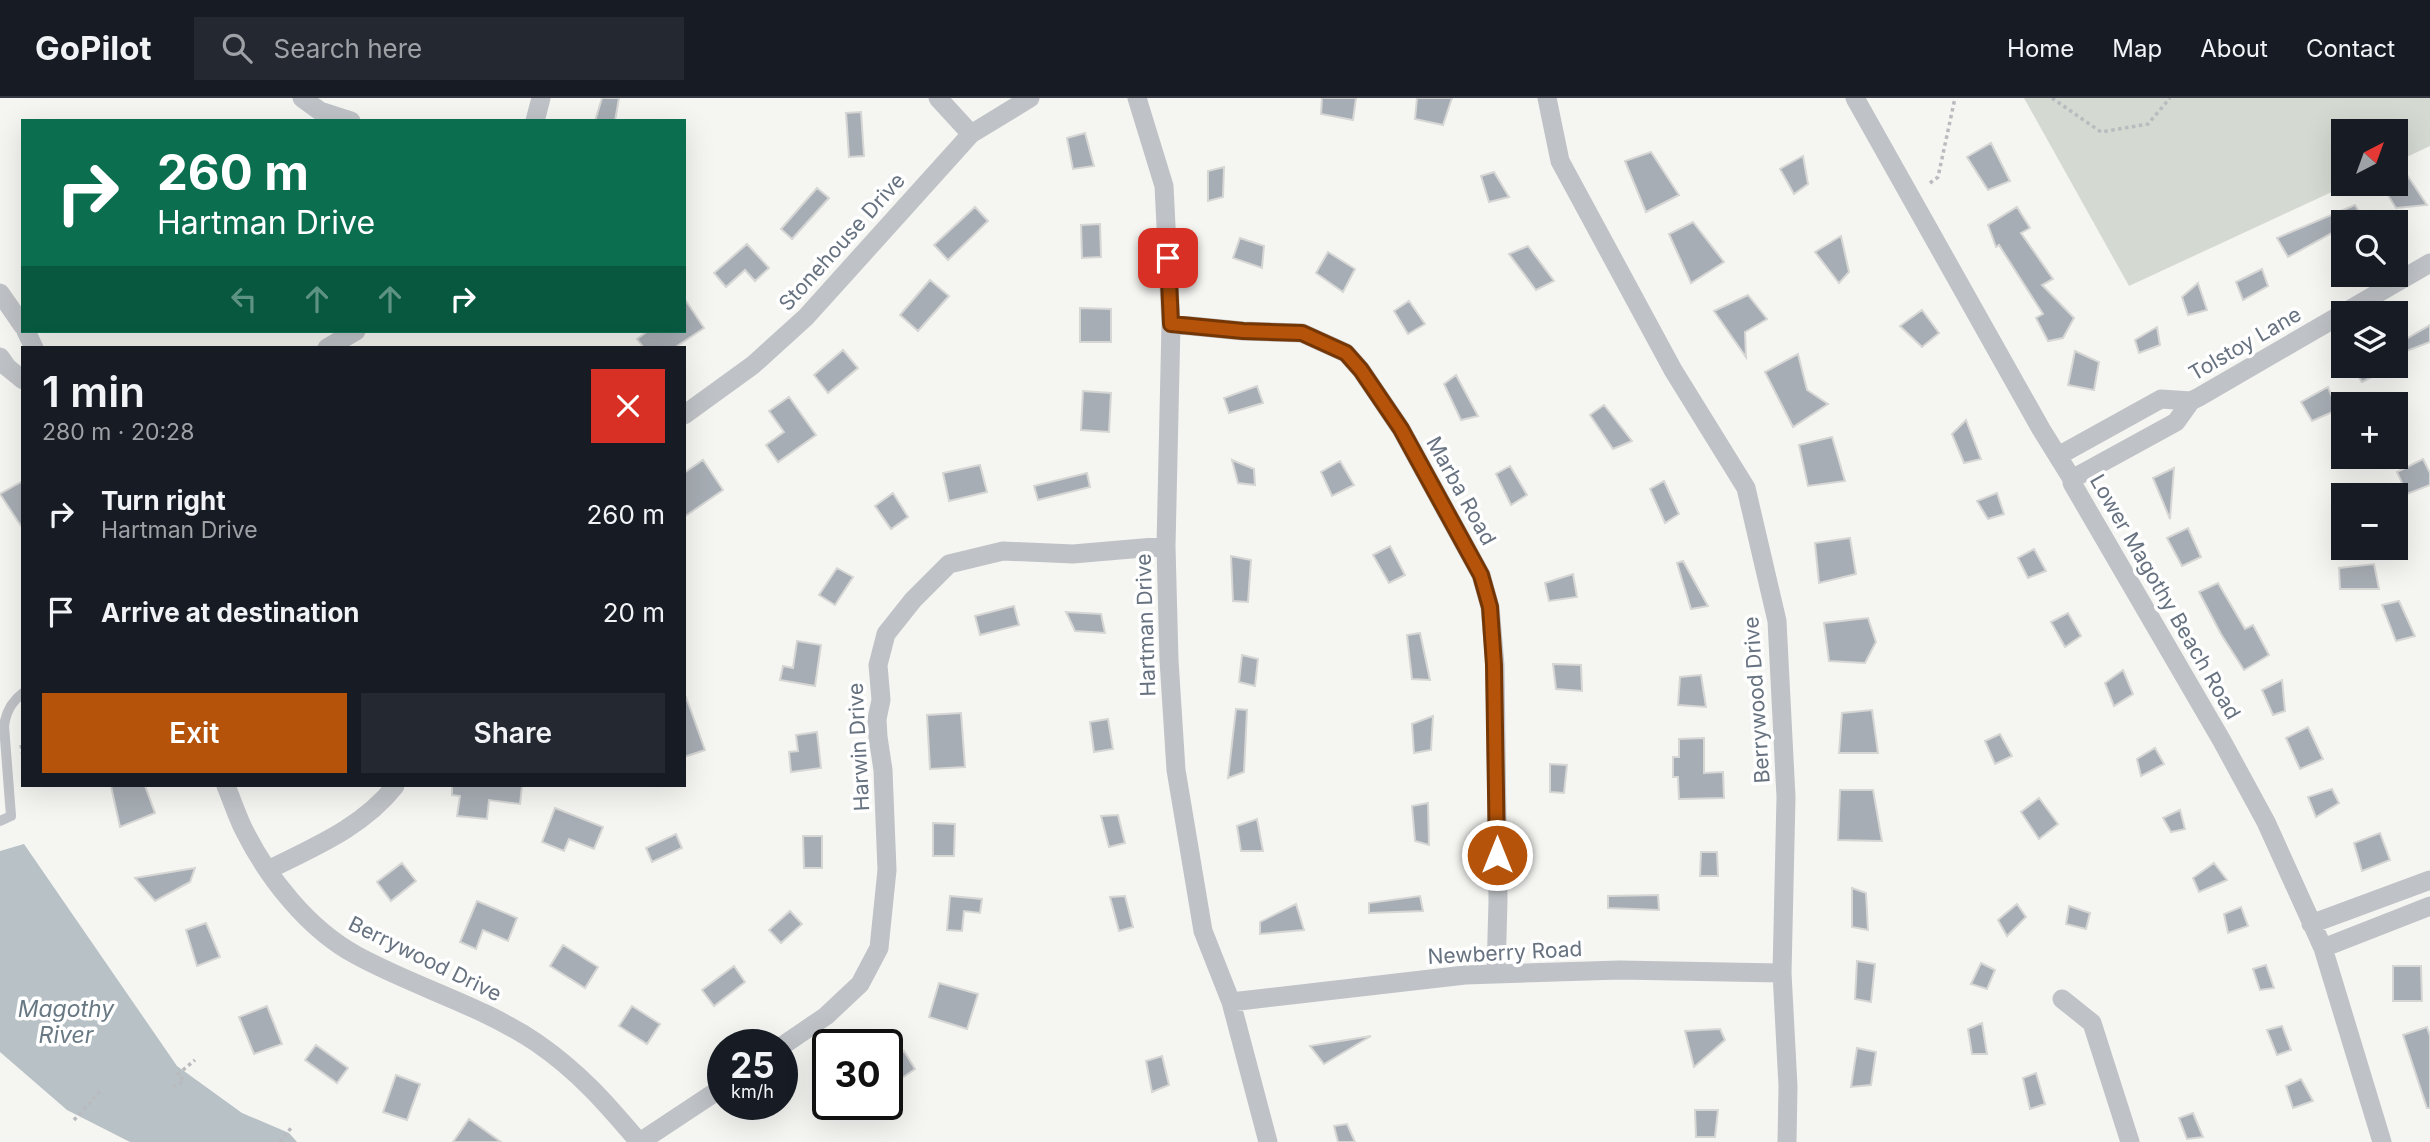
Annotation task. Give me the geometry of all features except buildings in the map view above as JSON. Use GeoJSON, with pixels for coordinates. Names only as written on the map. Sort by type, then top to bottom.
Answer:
{"type":"FeatureCollection","features":[{"type":"Feature","properties":{"kind":"street"},"geometry":{"type":"LineString","coordinates":[[302,98],[320,111],[345,119]]}},
{"type":"Feature","properties":{"kind":"street"},"geometry":{"type":"LineString","coordinates":[[536,119],[541,98]]}},
{"type":"Feature","properties":{"kind":"street"},"geometry":{"type":"LineString","coordinates":[[938,98],[971,134]]}},
{"type":"Feature","properties":{"kind":"street","name":"Stonehouse Drive"},"geometry":{"type":"LineString","coordinates":[[686,414],[753,365],[806,317],[971,134],[1030,98]]}},
{"type":"Feature","properties":{"kind":"street","name":"Hartman Drive"},"geometry":{"type":"LineString","coordinates":[[1137,98],[1164,186],[1171,324],[1166,546],[1169,660],[1177,770],[1203,931],[1231,1002],[1268,1142]]}},
{"type":"Feature","properties":{"kind":"street","name":"Berrywood Drive"},"geometry":{"type":"LineString","coordinates":[[1547,98],[1560,161],[1669,362],[1746,488],[1777,621],[1786,797],[1782,973],[1788,1086],[1787,1142]]}},
{"type":"Feature","properties":{"kind":"street","name":"Lower Magothy Beach Road"},"geometry":{"type":"LineString","coordinates":[[1855,98],[2266,822],[2323,948],[2382,1142]]}},
{"type":"Feature","properties":{"kind":"street","name":"Tolstoy Lane"},"geometry":{"type":"LineString","coordinates":[[2072,480],[2176,422],[2191,401],[2430,263]]}},
{"type":"Feature","properties":{"kind":"street"},"geometry":{"type":"LineString","coordinates":[[0,293],[21,323]]}},
{"type":"Feature","properties":{"kind":"street","name":"Marba Road"},"geometry":{"type":"LineString","coordinates":[[1171,324],[1302,333],[1346,353],[1361,370],[1401,429],[1481,575],[1490,607],[1494,665],[1496,973]]}},
{"type":"Feature","properties":{"kind":"street"},"geometry":{"type":"LineString","coordinates":[[330,346],[353,333]]}},
{"type":"Feature","properties":{"kind":"street"},"geometry":{"type":"LineString","coordinates":[[0,357],[21,378]]}},
{"type":"Feature","properties":{"kind":"street","name":"Tolstoy Lane"},"geometry":{"type":"LineString","coordinates":[[2058,456],[2161,399],[2191,401]]}},
{"type":"Feature","properties":{"kind":"street","name":"Harwin Drive"},"geometry":{"type":"LineString","coordinates":[[798,1035],[826,1016],[860,984],[879,948],[887,870],[883,770],[877,719],[881,700],[878,665],[886,634],[913,600],[948,564],[1003,551],[1073,554],[1166,546]]}},
{"type":"Feature","properties":{"kind":"street","name":"Berrywood Drive"},"geometry":{"type":"LineString","coordinates":[[226,787],[244,830],[268,870],[295,904],[325,934],[355,955],[491,1017],[535,1041],[577,1072],[639,1142]]}},
{"type":"Feature","properties":{"kind":"street"},"geometry":{"type":"LineString","coordinates":[[268,870],[340,835],[384,800],[394,787]]}},
{"type":"Feature","properties":{"kind":"street"},"geometry":{"type":"LineString","coordinates":[[2311,924],[2430,880]]}},
{"type":"Feature","properties":{"kind":"street"},"geometry":{"type":"LineString","coordinates":[[2323,948],[2430,906]]}},
{"type":"Feature","properties":{"kind":"street","name":"Newberry Road"},"geometry":{"type":"LineString","coordinates":[[1231,1002],[1496,973],[1620,970],[1782,973]]}},
{"type":"Feature","properties":{"kind":"street"},"geometry":{"type":"LineString","coordinates":[[2062,999],[2092,1023],[2130,1142]]}},
{"type":"Feature","properties":{"kind":"street"},"geometry":{"type":"LineString","coordinates":[[639,1142],[707,1097]]}},
{"type":"Feature","properties":{"kind":"lane"},"geometry":{"type":"LineString","coordinates":[[0,821],[11,816],[4,726],[6,714],[21,695]]}},
{"type":"Feature","properties":{"kind":"path"},"geometry":{"type":"LineString","coordinates":[[1930,183],[1938,177],[1955,98]]}},
{"type":"Feature","properties":{"kind":"path"},"geometry":{"type":"LineString","coordinates":[[2052,98],[2101,132],[2148,124],[2170,98]]}},
{"type":"Feature","properties":{"kind":"path"},"geometry":{"type":"LineString","coordinates":[[173,1087],[184,1081],[177,1074],[195,1060]]}},
{"type":"Feature","properties":{"kind":"path"},"geometry":{"type":"LineString","coordinates":[[74,1120],[102,1089]]}},
{"type":"Feature","properties":{"kind":"path"},"geometry":{"type":"LineString","coordinates":[[280,1142],[291,1128]]}},
{"type":"Feature","properties":{"kind":"shaded area"},"geometry":{"type":"Polygon","coordinates":[[[2024,98],[2430,98],[2430,146],[2408,156],[2408,119],[2331,119],[2331,192],[2129,286],[2024,98]]]}},
{"type":"Feature","properties":{"kind":"water","name":"Magothy River"},"geometry":{"type":"Polygon","coordinates":[[[24,844],[177,1066],[242,1113],[289,1133],[297,1142],[130,1142],[67,1110],[0,1052],[0,851],[24,844]]]}},
{"type":"Feature","properties":{"kind":"route"},"geometry":{"type":"LineString","coordinates":[[1168,258],[1171,324],[1302,333],[1346,353],[1361,370],[1401,429],[1481,575],[1490,607],[1494,665],[1497,855]]}}]}
